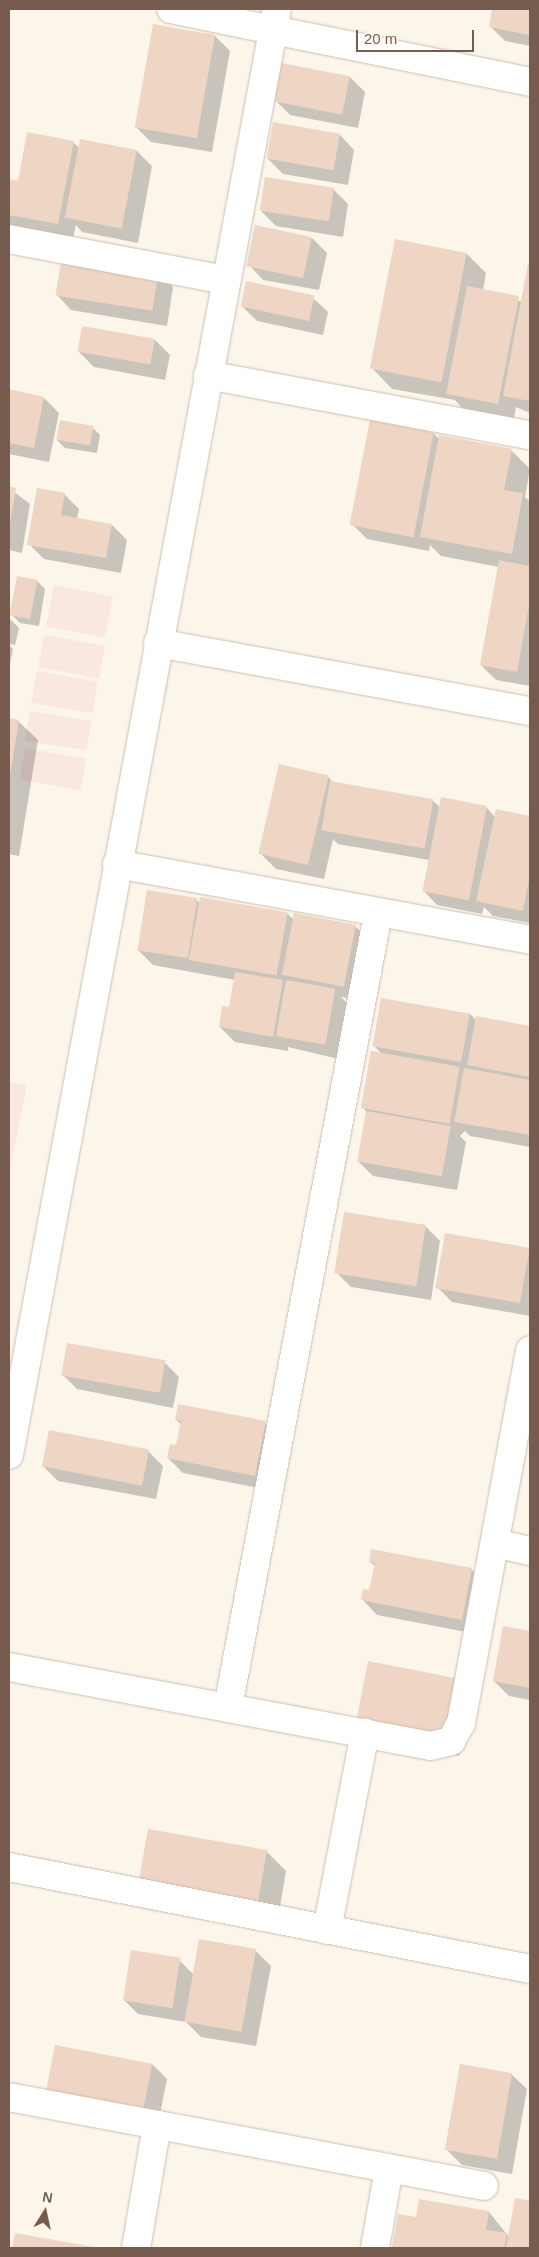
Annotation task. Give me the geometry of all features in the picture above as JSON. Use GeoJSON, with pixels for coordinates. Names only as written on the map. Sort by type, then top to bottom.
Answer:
{"type":"FeatureCollection","features":[{"type":"Feature","properties":{"kind":"street"},"geometry":{"type":"LineString","coordinates":[[171,9],[275,19],[530,82]]}},
{"type":"Feature","properties":{"kind":"street"},"geometry":{"type":"LineString","coordinates":[[9,1455],[275,19]]}},
{"type":"Feature","properties":{"kind":"street"},"geometry":{"type":"LineString","coordinates":[[9,239],[226,280]]}},
{"type":"Feature","properties":{"kind":"street"},"geometry":{"type":"LineString","coordinates":[[208,374],[530,435]]}},
{"type":"Feature","properties":{"kind":"street"},"geometry":{"type":"LineString","coordinates":[[158,643],[530,711]]}},
{"type":"Feature","properties":{"kind":"street"},"geometry":{"type":"LineString","coordinates":[[117,864],[378,914],[530,940]]}},
{"type":"Feature","properties":{"kind":"street"},"geometry":{"type":"LineString","coordinates":[[228,1707],[378,914]]}},
{"type":"Feature","properties":{"kind":"street"},"geometry":{"type":"LineString","coordinates":[[9,1667],[430,1746],[451,1741],[461,1723],[530,1350]]}},
{"type":"Feature","properties":{"kind":"street"},"geometry":{"type":"LineString","coordinates":[[495,1543],[530,1551]]}},
{"type":"Feature","properties":{"kind":"street"},"geometry":{"type":"LineString","coordinates":[[327,1930],[366,1733]]}},
{"type":"Feature","properties":{"kind":"street"},"geometry":{"type":"LineString","coordinates":[[9,1866],[530,1969]]}},
{"type":"Feature","properties":{"kind":"street"},"geometry":{"type":"LineString","coordinates":[[9,2097],[484,2186]]}},
{"type":"Feature","properties":{"kind":"street"},"geometry":{"type":"LineString","coordinates":[[136,2248],[157,2125]]}},
{"type":"Feature","properties":{"kind":"street"},"geometry":{"type":"LineString","coordinates":[[375,2248],[389,2169]]}},
{"type":"Feature","properties":{"kind":"shaded area"},"geometry":{"type":"Polygon","coordinates":[[[54,585],[113,596],[105,638],[46,626],[54,585]]]}},
{"type":"Feature","properties":{"kind":"shaded area"},"geometry":{"type":"Polygon","coordinates":[[[44,635],[105,646],[99,678],[38,667],[44,635]]]}},
{"type":"Feature","properties":{"kind":"shaded area"},"geometry":{"type":"Polygon","coordinates":[[[37,671],[98,682],[93,713],[31,703],[37,671]]]}},
{"type":"Feature","properties":{"kind":"shaded area"},"geometry":{"type":"Polygon","coordinates":[[[30,711],[91,721],[87,750],[25,741],[30,711]]]}},
{"type":"Feature","properties":{"kind":"shaded area"},"geometry":{"type":"Polygon","coordinates":[[[25,748],[86,759],[81,790],[19,780],[25,748]]]}},
{"type":"Feature","properties":{"kind":"shaded area"},"geometry":{"type":"Polygon","coordinates":[[[9,1082],[27,1085],[9,1174],[9,1082]]]}},
{"type":"Feature","properties":{"kind":"building"},"geometry":{"type":"Polygon","coordinates":[[[492,9],[530,9],[530,35],[489,27],[492,9]]]}},
{"type":"Feature","properties":{"kind":"building"},"geometry":{"type":"Polygon","coordinates":[[[153,24],[215,35],[197,138],[135,127],[153,24]]]}},
{"type":"Feature","properties":{"kind":"building"},"geometry":{"type":"Polygon","coordinates":[[[281,63],[350,76],[342,115],[274,101],[281,63]]]}},
{"type":"Feature","properties":{"kind":"building"},"geometry":{"type":"Polygon","coordinates":[[[273,122],[340,134],[334,170],[267,158],[273,122]]]}},
{"type":"Feature","properties":{"kind":"building"},"geometry":{"type":"Polygon","coordinates":[[[27,132],[74,141],[58,224],[9,215],[9,179],[18,181],[27,132]]]}},
{"type":"Feature","properties":{"kind":"building"},"geometry":{"type":"Polygon","coordinates":[[[80,139],[137,150],[122,229],[65,218],[80,139]]]}},
{"type":"Feature","properties":{"kind":"building"},"geometry":{"type":"Polygon","coordinates":[[[265,177],[334,188],[329,222],[260,211],[265,177]]]}},
{"type":"Feature","properties":{"kind":"building"},"geometry":{"type":"Polygon","coordinates":[[[255,225],[312,237],[303,278],[246,266],[255,225]]]}},
{"type":"Feature","properties":{"kind":"building"},"geometry":{"type":"Polygon","coordinates":[[[395,239],[467,253],[441,383],[370,369],[395,239]]]}},
{"type":"Feature","properties":{"kind":"building"},"geometry":{"type":"Polygon","coordinates":[[[62,255],[159,270],[152,311],[56,295],[62,255]]]}},
{"type":"Feature","properties":{"kind":"building"},"geometry":{"type":"Polygon","coordinates":[[[528,264],[530,264],[530,401],[503,396],[528,264]]]}},
{"type":"Feature","properties":{"kind":"building"},"geometry":{"type":"Polygon","coordinates":[[[246,281],[314,296],[309,321],[241,306],[246,281]]]}},
{"type":"Feature","properties":{"kind":"building"},"geometry":{"type":"Polygon","coordinates":[[[467,286],[519,296],[498,404],[446,394],[467,286]]]}},
{"type":"Feature","properties":{"kind":"building"},"geometry":{"type":"Polygon","coordinates":[[[82,326],[155,339],[150,364],[77,352],[82,326]]]}},
{"type":"Feature","properties":{"kind":"building"},"geometry":{"type":"Polygon","coordinates":[[[9,389],[44,397],[34,448],[9,443],[9,389]]]}},
{"type":"Feature","properties":{"kind":"building"},"geometry":{"type":"Polygon","coordinates":[[[60,420],[93,426],[90,446],[57,440],[60,420]]]}},
{"type":"Feature","properties":{"kind":"building"},"geometry":{"type":"Polygon","coordinates":[[[370,420],[434,432],[413,537],[350,525],[370,420]]]}},
{"type":"Feature","properties":{"kind":"building"},"geometry":{"type":"Polygon","coordinates":[[[439,435],[512,449],[504,490],[523,493],[512,554],[420,537],[439,435]]]}},
{"type":"Feature","properties":{"kind":"building"},"geometry":{"type":"Polygon","coordinates":[[[9,486],[16,488],[10,524],[9,523],[9,486]]]}},
{"type":"Feature","properties":{"kind":"building"},"geometry":{"type":"Polygon","coordinates":[[[37,488],[65,493],[61,515],[112,524],[106,558],[27,545],[37,488]]]}},
{"type":"Feature","properties":{"kind":"building"},"geometry":{"type":"Polygon","coordinates":[[[499,560],[530,566],[530,600],[517,672],[480,665],[499,560]]]}},
{"type":"Feature","properties":{"kind":"building"},"geometry":{"type":"Polygon","coordinates":[[[17,576],[38,580],[30,619],[9,615],[17,576]]]}},
{"type":"Feature","properties":{"kind":"building"},"geometry":{"type":"Polygon","coordinates":[[[9,718],[19,720],[10,776],[9,776],[9,718]]]}},
{"type":"Feature","properties":{"kind":"building"},"geometry":{"type":"Polygon","coordinates":[[[279,764],[329,775],[308,865],[258,854],[279,764]]]}},
{"type":"Feature","properties":{"kind":"building"},"geometry":{"type":"Polygon","coordinates":[[[330,781],[433,799],[425,848],[321,830],[330,781]]]}},
{"type":"Feature","properties":{"kind":"building"},"geometry":{"type":"Polygon","coordinates":[[[441,797],[487,806],[469,900],[423,891],[441,797]]]}},
{"type":"Feature","properties":{"kind":"building"},"geometry":{"type":"Polygon","coordinates":[[[496,809],[530,816],[530,874],[523,911],[476,901],[496,809]]]}},
{"type":"Feature","properties":{"kind":"building"},"geometry":{"type":"Polygon","coordinates":[[[147,890],[197,898],[188,958],[137,950],[147,890]]]}},
{"type":"Feature","properties":{"kind":"building"},"geometry":{"type":"Polygon","coordinates":[[[200,897],[288,912],[277,975],[189,960],[200,897]]]}},
{"type":"Feature","properties":{"kind":"building"},"geometry":{"type":"Polygon","coordinates":[[[294,913],[356,925],[344,987],[282,975],[294,913]]]}},
{"type":"Feature","properties":{"kind":"building"},"geometry":{"type":"Polygon","coordinates":[[[235,972],[283,980],[273,1037],[219,1027],[222,1006],[229,1007],[235,972]]]}},
{"type":"Feature","properties":{"kind":"building"},"geometry":{"type":"Polygon","coordinates":[[[286,980],[335,989],[325,1045],[276,1036],[286,980]]]}},
{"type":"Feature","properties":{"kind":"building"},"geometry":{"type":"Polygon","coordinates":[[[381,998],[470,1014],[461,1062],[372,1046],[381,998]]]}},
{"type":"Feature","properties":{"kind":"building"},"geometry":{"type":"Polygon","coordinates":[[[476,1016],[530,1026],[530,1077],[467,1065],[476,1016]]]}},
{"type":"Feature","properties":{"kind":"building"},"geometry":{"type":"Polygon","coordinates":[[[371,1051],[460,1067],[450,1124],[361,1108],[371,1051]]]}},
{"type":"Feature","properties":{"kind":"building"},"geometry":{"type":"Polygon","coordinates":[[[464,1068],[530,1080],[530,1135],[454,1122],[464,1068]]]}},
{"type":"Feature","properties":{"kind":"building"},"geometry":{"type":"Polygon","coordinates":[[[366,1111],[451,1126],[442,1176],[357,1161],[366,1111]]]}},
{"type":"Feature","properties":{"kind":"building"},"geometry":{"type":"Polygon","coordinates":[[[344,1212],[426,1225],[416,1286],[334,1273],[344,1212]]]}},
{"type":"Feature","properties":{"kind":"building"},"geometry":{"type":"Polygon","coordinates":[[[445,1233],[530,1248],[520,1303],[435,1288],[445,1233]]]}},
{"type":"Feature","properties":{"kind":"building"},"geometry":{"type":"Polygon","coordinates":[[[67,1343],[165,1360],[160,1393],[61,1375],[67,1343]]]}},
{"type":"Feature","properties":{"kind":"building"},"geometry":{"type":"Polygon","coordinates":[[[178,1404],[266,1421],[255,1476],[167,1458],[170,1444],[176,1445],[181,1421],[175,1420],[178,1404]]]}},
{"type":"Feature","properties":{"kind":"building"},"geometry":{"type":"Polygon","coordinates":[[[49,1430],[149,1449],[142,1486],[42,1466],[49,1430]]]}},
{"type":"Feature","properties":{"kind":"building"},"geometry":{"type":"Polygon","coordinates":[[[371,1549],[472,1568],[462,1620],[361,1600],[363,1589],[369,1590],[375,1563],[369,1562],[371,1549]]]}},
{"type":"Feature","properties":{"kind":"building"},"geometry":{"type":"Polygon","coordinates":[[[503,1626],[530,1631],[530,1688],[493,1681],[503,1626]]]}},
{"type":"Feature","properties":{"kind":"building"},"geometry":{"type":"Polygon","coordinates":[[[368,1661],[456,1678],[444,1742],[356,1725],[368,1661]]]}},
{"type":"Feature","properties":{"kind":"building"},"geometry":{"type":"Polygon","coordinates":[[[148,1829],[267,1850],[256,1911],[137,1890],[148,1829]]]}},
{"type":"Feature","properties":{"kind":"building"},"geometry":{"type":"Polygon","coordinates":[[[199,1939],[256,1949],[242,2032],[184,2022],[199,1939]]]}},
{"type":"Feature","properties":{"kind":"building"},"geometry":{"type":"Polygon","coordinates":[[[131,1950],[180,1958],[172,2008],[123,2000],[131,1950]]]}},
{"type":"Feature","properties":{"kind":"building"},"geometry":{"type":"Polygon","coordinates":[[[55,2045],[152,2064],[143,2112],[46,2093],[55,2045]]]}},
{"type":"Feature","properties":{"kind":"building"},"geometry":{"type":"Polygon","coordinates":[[[460,2064],[512,2073],[497,2159],[445,2150],[460,2064]]]}},
{"type":"Feature","properties":{"kind":"building"},"geometry":{"type":"Polygon","coordinates":[[[515,2198],[530,2201],[530,2248],[506,2248],[515,2198]]]}},
{"type":"Feature","properties":{"kind":"building"},"geometry":{"type":"Polygon","coordinates":[[[419,2199],[489,2211],[486,2230],[507,2233],[504,2248],[392,2247],[398,2214],[416,2217],[419,2199]]]}},
{"type":"Feature","properties":{"kind":"building"},"geometry":{"type":"Polygon","coordinates":[[[15,2233],[94,2247],[94,2248],[12,2248],[15,2233]]]}}]}
